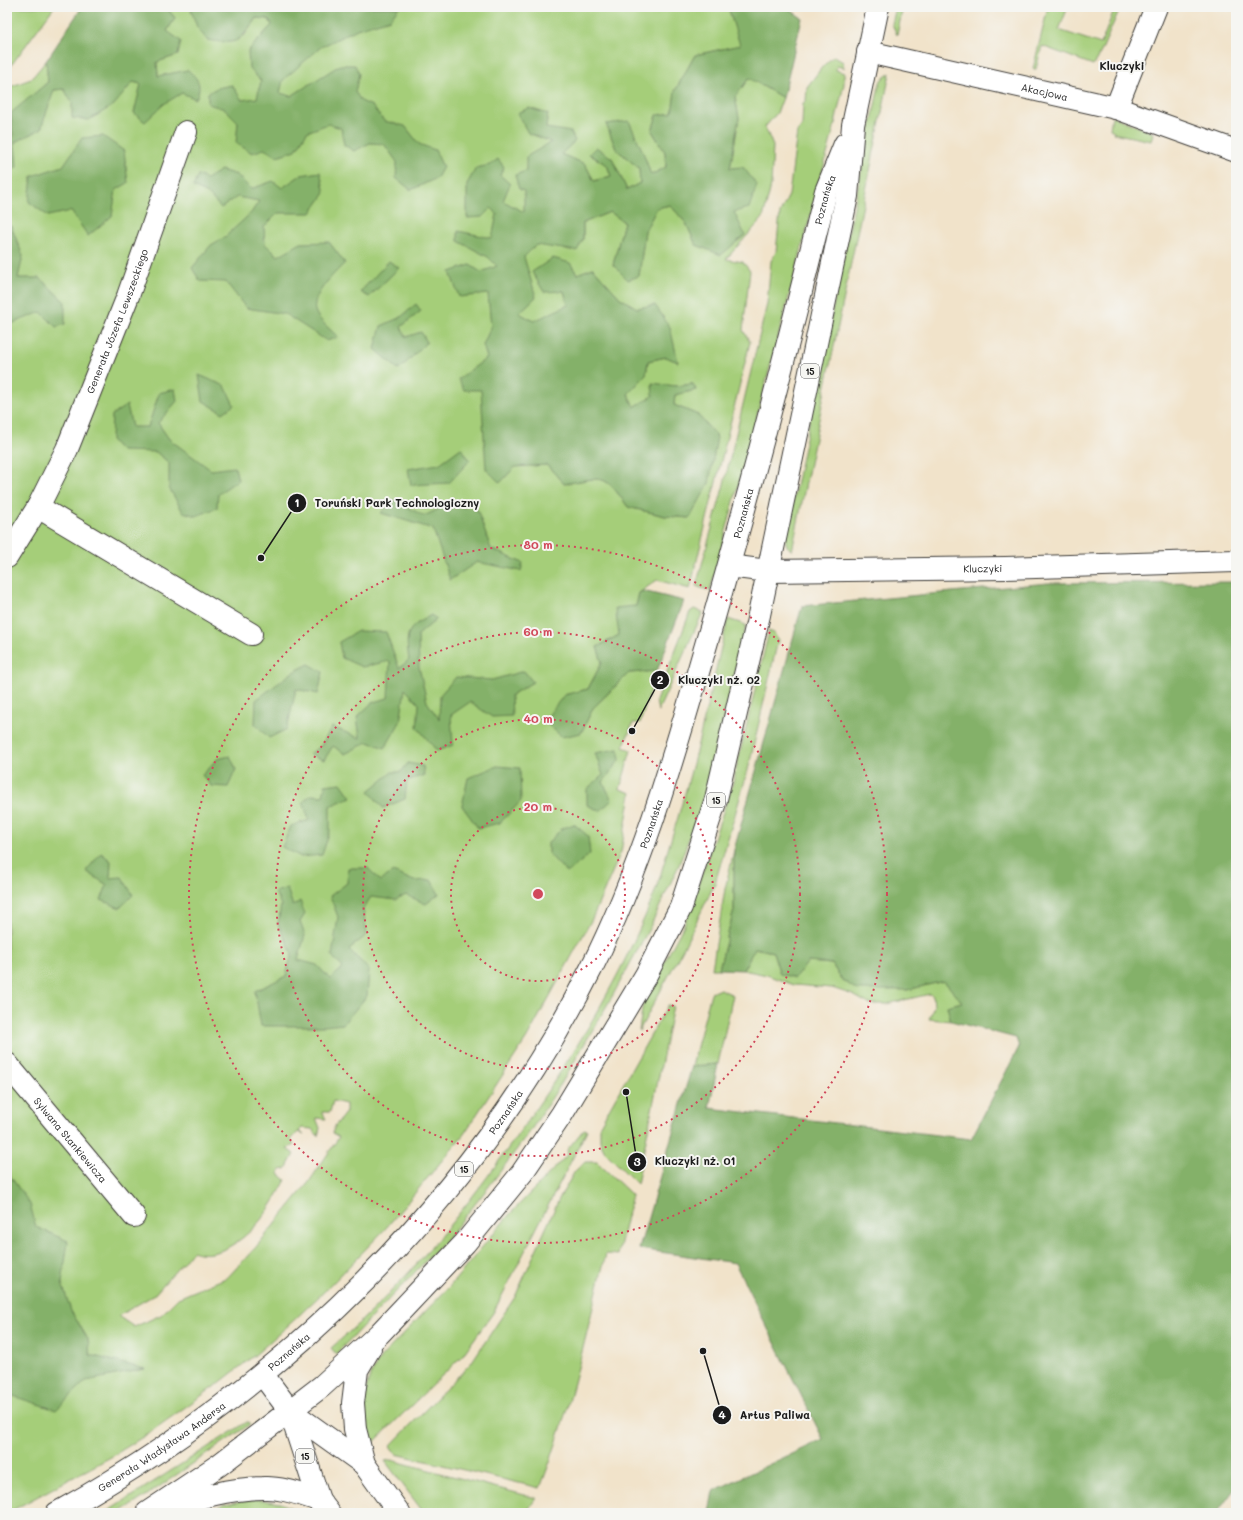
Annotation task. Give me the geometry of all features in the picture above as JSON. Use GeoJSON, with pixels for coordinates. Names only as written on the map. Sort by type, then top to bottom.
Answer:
{"type":"FeatureCollection","features":[{"type":"Feature","properties":{"kind":"main road","name":"Poznańska"},"geometry":{"type":"LineString","coordinates":[[290,1411],[322,1386],[379,1334],[465,1242],[522,1173],[566,1108],[610,1037],[646,976],[681,907],[716,799],[759,615],[847,196],[853,125],[878,7]]}},
{"type":"Feature","properties":{"kind":"main road"},"geometry":{"type":"LineString","coordinates":[[1116,108],[1156,7]]}},
{"type":"Feature","properties":{"kind":"main road","name":"Akacjowa"},"geometry":{"type":"LineString","coordinates":[[868,52],[1116,108],[1236,151]]}},
{"type":"Feature","properties":{"kind":"main road","name":"Poznańska"},"geometry":{"type":"LineString","coordinates":[[324,1507],[290,1411],[263,1375],[329,1317],[390,1256],[441,1198],[480,1150],[556,1034],[591,969],[613,922],[640,856],[666,779],[730,566],[826,191],[853,125]]}},
{"type":"Feature","properties":{"kind":"main road","name":"Generała Józefa Lewszeckiego"},"geometry":{"type":"LineString","coordinates":[[7,557],[38,507],[67,449],[128,296],[186,132]]}},
{"type":"Feature","properties":{"kind":"main road"},"geometry":{"type":"LineString","coordinates":[[38,507],[252,634]]}},
{"type":"Feature","properties":{"kind":"main road","name":"Kluczyki"},"geometry":{"type":"LineString","coordinates":[[730,566],[768,571],[1005,568],[1236,561]]}},
{"type":"Feature","properties":{"kind":"main road","name":"Sylwana Stankiewicza"},"geometry":{"type":"LineString","coordinates":[[7,1064],[134,1216]]}},
{"type":"Feature","properties":{"kind":"main road","name":"Poznańska"},"geometry":{"type":"LineString","coordinates":[[364,1464],[355,1429],[353,1403],[357,1370],[379,1334]]}},
{"type":"Feature","properties":{"kind":"main road","name":"Generała Władysława Andersa"},"geometry":{"type":"LineString","coordinates":[[57,1513],[141,1463],[178,1438],[263,1375]]}},
{"type":"Feature","properties":{"kind":"main road","name":"Poznańska"},"geometry":{"type":"LineString","coordinates":[[290,1411],[364,1464],[399,1513]]}},
{"type":"Feature","properties":{"kind":"main road"},"geometry":{"type":"LineString","coordinates":[[147,1513],[219,1465],[290,1411]]}},
{"type":"Feature","properties":{"kind":"main road"},"geometry":{"type":"LineString","coordinates":[[158,1513],[173,1506],[226,1492],[264,1488],[293,1492],[324,1507]]}},
{"type":"Feature","properties":{"kind":"green space"},"geometry":{"type":"Polygon","coordinates":[[[7,7],[54,7],[7,71],[7,7]]]}},
{"type":"Feature","properties":{"kind":"green space"},"geometry":{"type":"Polygon","coordinates":[[[82,7],[166,7],[175,18],[167,31],[181,41],[178,55],[157,62],[158,76],[188,70],[195,77],[199,86],[196,99],[182,93],[164,104],[145,122],[134,113],[141,84],[133,82],[114,105],[89,120],[72,118],[72,103],[64,89],[54,90],[41,129],[15,142],[17,167],[7,174],[7,138],[13,135],[11,113],[48,82],[46,61],[82,7]]]}},
{"type":"Feature","properties":{"kind":"green space"},"geometry":{"type":"Polygon","coordinates":[[[166,7],[194,7],[191,10],[244,36],[256,18],[269,19],[272,25],[261,37],[301,7],[728,7],[741,45],[695,55],[675,91],[673,113],[657,116],[652,131],[665,152],[666,167],[651,176],[643,152],[607,124],[616,149],[639,168],[640,183],[627,190],[612,158],[590,155],[607,165],[611,176],[594,181],[585,164],[579,162],[583,239],[583,223],[610,212],[624,222],[613,265],[639,276],[645,230],[657,208],[670,205],[686,223],[696,245],[734,211],[730,169],[739,118],[735,97],[749,78],[783,98],[777,113],[765,127],[773,146],[771,186],[763,218],[726,259],[743,262],[750,271],[743,330],[750,342],[690,589],[657,580],[639,593],[636,606],[619,635],[597,647],[602,662],[588,689],[564,695],[581,733],[593,708],[629,673],[657,671],[640,723],[633,723],[623,747],[631,750],[620,789],[631,793],[621,852],[592,919],[527,1038],[464,1134],[386,1228],[328,1288],[291,1323],[255,1355],[218,1384],[146,1435],[111,1457],[7,1513],[7,88],[31,79],[46,61],[48,82],[31,97],[54,90],[133,82],[141,84],[140,90],[158,76],[157,62],[178,55],[167,31],[175,18],[166,7]],[[570,263],[558,291],[564,291],[568,305],[530,466],[547,465],[564,484],[595,479],[602,480],[607,482],[613,488],[628,507],[665,516],[689,518],[698,415],[674,405],[675,395],[696,390],[693,384],[676,386],[652,384],[653,396],[634,407],[628,393],[646,375],[648,361],[666,357],[678,362],[637,309],[620,298],[593,268],[577,274],[570,263]],[[333,1101],[330,1112],[322,1112],[326,1119],[316,1118],[320,1128],[318,1136],[312,1129],[302,1128],[299,1131],[304,1135],[298,1132],[291,1140],[294,1145],[287,1149],[294,1154],[286,1169],[280,1170],[279,1174],[286,1180],[266,1213],[250,1232],[232,1245],[222,1250],[212,1253],[193,1251],[154,1295],[118,1316],[134,1327],[161,1315],[178,1298],[228,1277],[256,1247],[309,1182],[339,1137],[332,1133],[335,1126],[346,1112],[346,1104],[333,1101]]]}},
{"type":"Feature","properties":{"kind":"green space"},"geometry":{"type":"Polygon","coordinates":[[[194,7],[218,7],[228,10],[231,7],[399,7],[390,19],[357,29],[321,47],[283,80],[280,93],[291,96],[340,65],[355,65],[359,74],[355,92],[361,101],[372,106],[384,121],[405,126],[419,144],[435,150],[443,167],[437,178],[411,190],[396,178],[397,162],[384,144],[370,143],[354,151],[344,145],[341,128],[328,124],[307,132],[296,150],[277,156],[264,149],[252,153],[236,143],[238,122],[225,109],[208,104],[208,93],[217,88],[232,85],[242,100],[257,98],[261,81],[249,68],[248,51],[272,25],[269,19],[256,18],[245,33],[237,40],[226,42],[207,40],[197,27],[191,10],[194,7]]]}},
{"type":"Feature","properties":{"kind":"green space"},"geometry":{"type":"Polygon","coordinates":[[[728,7],[786,7],[802,18],[783,98],[749,78],[735,97],[739,118],[730,168],[743,167],[757,185],[749,208],[734,212],[745,235],[721,255],[696,245],[686,223],[670,205],[657,208],[645,231],[639,276],[628,280],[613,265],[624,222],[610,212],[583,223],[583,239],[577,251],[536,245],[524,257],[536,297],[519,313],[534,321],[568,305],[564,291],[544,292],[532,272],[553,258],[570,263],[577,274],[593,268],[620,298],[637,308],[655,305],[670,327],[678,362],[666,357],[648,361],[646,375],[628,394],[634,407],[653,396],[652,383],[676,386],[693,384],[696,390],[675,395],[674,405],[698,415],[717,437],[709,483],[690,518],[665,516],[628,507],[613,488],[607,482],[602,480],[595,479],[564,484],[547,465],[515,467],[500,483],[486,469],[481,390],[464,390],[458,379],[487,358],[483,345],[491,327],[488,294],[459,297],[450,272],[470,265],[481,272],[497,266],[488,257],[458,241],[458,231],[492,238],[497,214],[491,208],[482,217],[467,218],[467,184],[476,168],[490,165],[498,159],[504,167],[500,175],[510,184],[503,201],[524,212],[524,191],[519,189],[515,175],[526,171],[526,157],[551,142],[528,133],[517,113],[529,108],[548,114],[546,128],[571,132],[575,141],[561,154],[585,164],[594,181],[611,176],[607,165],[589,154],[596,147],[612,158],[627,190],[640,183],[639,168],[616,149],[606,124],[629,121],[643,152],[651,175],[666,167],[665,152],[652,131],[657,115],[672,113],[675,91],[695,55],[740,45],[728,7]]]}},
{"type":"Feature","properties":{"kind":"green space"},"geometry":{"type":"Polygon","coordinates":[[[896,7],[903,7],[897,35],[892,24],[896,7]]]}},
{"type":"Feature","properties":{"kind":"green space"},"geometry":{"type":"Polygon","coordinates":[[[1048,7],[1068,7],[1059,30],[1101,44],[1115,7],[1120,8],[1101,52],[1093,65],[1042,46],[1036,69],[1033,69],[1048,7]]]}},
{"type":"Feature","properties":{"kind":"green space"},"geometry":{"type":"Polygon","coordinates":[[[834,56],[843,62],[844,68],[837,66],[836,70],[844,73],[844,84],[833,132],[710,591],[696,586],[723,488],[767,304],[771,261],[776,252],[780,213],[789,195],[797,132],[802,125],[803,103],[806,101],[807,87],[823,66],[834,56]]]}},
{"type":"Feature","properties":{"kind":"green space"},"geometry":{"type":"Polygon","coordinates":[[[890,73],[792,551],[787,546],[785,539],[879,86],[881,80],[890,73]]]}},
{"type":"Feature","properties":{"kind":"green space"},"geometry":{"type":"Polygon","coordinates":[[[1112,116],[1153,133],[1151,141],[1113,133],[1114,131],[1110,129],[1112,116]]]}},
{"type":"Feature","properties":{"kind":"green space"},"geometry":{"type":"Polygon","coordinates":[[[103,136],[124,151],[128,183],[116,190],[112,216],[88,236],[71,211],[48,216],[29,202],[32,176],[63,166],[82,138],[103,136]]]}},
{"type":"Feature","properties":{"kind":"green space"},"geometry":{"type":"Polygon","coordinates":[[[221,170],[237,175],[251,189],[273,181],[282,188],[301,175],[320,172],[325,193],[311,213],[278,213],[264,227],[265,244],[278,256],[301,243],[329,242],[345,263],[318,294],[315,302],[315,309],[321,321],[338,337],[327,341],[285,314],[246,308],[226,282],[200,281],[192,268],[211,245],[225,237],[251,213],[259,201],[237,197],[221,208],[208,194],[193,187],[198,175],[206,179],[221,170]]]}},
{"type":"Feature","properties":{"kind":"green space"},"geometry":{"type":"Polygon","coordinates":[[[7,226],[11,226],[23,256],[18,278],[40,278],[65,302],[65,324],[56,327],[41,312],[11,324],[7,329],[7,226]]]}},
{"type":"Feature","properties":{"kind":"green space"},"geometry":{"type":"Polygon","coordinates":[[[389,261],[399,268],[369,297],[360,292],[389,261]]]}},
{"type":"Feature","properties":{"kind":"green space"},"geometry":{"type":"Polygon","coordinates":[[[416,304],[421,311],[401,327],[406,337],[421,332],[427,342],[399,370],[375,349],[381,326],[401,317],[416,304]]]}},
{"type":"Feature","properties":{"kind":"green space"},"geometry":{"type":"Polygon","coordinates":[[[199,375],[225,386],[234,405],[223,413],[203,401],[199,375]]]}},
{"type":"Feature","properties":{"kind":"green space"},"geometry":{"type":"Polygon","coordinates":[[[175,389],[177,401],[158,423],[169,439],[211,470],[235,467],[238,480],[218,494],[217,508],[196,516],[183,512],[169,488],[169,463],[156,452],[121,451],[111,440],[112,415],[127,405],[132,427],[148,427],[159,393],[175,389]]]}},
{"type":"Feature","properties":{"kind":"green space"},"geometry":{"type":"Polygon","coordinates":[[[461,448],[470,460],[449,483],[411,485],[408,469],[439,464],[461,448]]]}},
{"type":"Feature","properties":{"kind":"green space"},"geometry":{"type":"Polygon","coordinates":[[[393,499],[424,516],[447,505],[477,509],[491,549],[523,563],[521,571],[477,562],[450,580],[433,529],[381,513],[393,499]]]}},
{"type":"Feature","properties":{"kind":"green space"},"geometry":{"type":"Polygon","coordinates":[[[1236,582],[1236,1487],[1217,1513],[709,1513],[713,1491],[823,1439],[735,1263],[639,1249],[692,1066],[718,1064],[709,1108],[971,1139],[1019,1047],[1016,1038],[951,1021],[947,1006],[962,1002],[944,981],[907,990],[857,990],[841,979],[832,964],[808,962],[795,978],[780,974],[773,952],[755,948],[743,970],[719,969],[734,910],[734,850],[802,606],[1048,583],[1236,582]]]}},
{"type":"Feature","properties":{"kind":"green space"},"geometry":{"type":"Polygon","coordinates":[[[643,591],[684,601],[657,671],[629,673],[593,708],[581,733],[562,737],[544,721],[564,695],[588,689],[602,662],[597,647],[619,635],[615,608],[636,606],[639,593],[643,591]]]}},
{"type":"Feature","properties":{"kind":"green space"},"geometry":{"type":"Polygon","coordinates":[[[694,609],[703,612],[658,711],[656,701],[690,612],[694,609]]]}},
{"type":"Feature","properties":{"kind":"green space"},"geometry":{"type":"Polygon","coordinates":[[[431,615],[437,619],[418,635],[419,667],[427,702],[439,719],[440,695],[456,677],[492,680],[524,671],[533,682],[511,695],[512,716],[492,717],[470,702],[451,715],[453,745],[437,751],[417,727],[419,704],[405,689],[400,722],[385,748],[368,742],[345,754],[333,746],[324,760],[309,754],[321,746],[332,727],[360,738],[357,717],[373,702],[388,698],[390,661],[362,667],[342,658],[339,642],[358,631],[386,632],[399,668],[409,660],[407,643],[409,632],[416,624],[431,615]]]}},
{"type":"Feature","properties":{"kind":"green space"},"geometry":{"type":"Polygon","coordinates":[[[728,619],[746,625],[706,793],[679,865],[650,927],[613,995],[561,1084],[529,1133],[448,1238],[336,1354],[331,1348],[358,1324],[410,1272],[480,1187],[542,1100],[577,1046],[609,990],[638,932],[658,883],[693,764],[728,619]]]}},
{"type":"Feature","properties":{"kind":"green space"},"geometry":{"type":"Polygon","coordinates":[[[769,631],[774,633],[778,640],[748,770],[715,883],[684,947],[639,1031],[643,1002],[684,925],[732,786],[769,631]]]}},
{"type":"Feature","properties":{"kind":"green space"},"geometry":{"type":"Polygon","coordinates":[[[309,664],[323,672],[318,694],[296,689],[287,729],[269,738],[255,724],[256,700],[293,672],[309,664]]]}},
{"type":"Feature","properties":{"kind":"green space"},"geometry":{"type":"Polygon","coordinates":[[[618,749],[620,759],[603,782],[612,800],[600,811],[587,805],[587,789],[603,775],[595,753],[618,749]]]}},
{"type":"Feature","properties":{"kind":"green space"},"geometry":{"type":"Polygon","coordinates":[[[230,756],[236,769],[228,787],[211,786],[202,775],[217,759],[230,756]]]}},
{"type":"Feature","properties":{"kind":"green space"},"geometry":{"type":"Polygon","coordinates":[[[408,763],[423,766],[424,775],[407,781],[405,799],[383,808],[369,791],[392,772],[401,772],[408,763]]]}},
{"type":"Feature","properties":{"kind":"green space"},"geometry":{"type":"Polygon","coordinates":[[[497,766],[520,768],[521,801],[500,823],[478,828],[462,806],[468,778],[497,766]]]}},
{"type":"Feature","properties":{"kind":"green space"},"geometry":{"type":"Polygon","coordinates":[[[341,783],[351,797],[330,806],[330,831],[322,855],[301,857],[282,847],[291,826],[309,820],[303,802],[311,795],[323,796],[325,785],[341,783]]]}},
{"type":"Feature","properties":{"kind":"green space"},"geometry":{"type":"Polygon","coordinates":[[[574,824],[588,836],[590,854],[567,873],[548,853],[548,843],[561,829],[574,824]]]}},
{"type":"Feature","properties":{"kind":"green space"},"geometry":{"type":"Polygon","coordinates":[[[734,850],[734,910],[719,969],[712,969],[725,889],[734,850]]]}},
{"type":"Feature","properties":{"kind":"green space"},"geometry":{"type":"Polygon","coordinates":[[[101,853],[111,861],[110,878],[122,877],[133,895],[120,908],[101,900],[107,885],[86,871],[101,853]]]}},
{"type":"Feature","properties":{"kind":"green space"},"geometry":{"type":"Polygon","coordinates":[[[348,868],[368,868],[380,881],[393,872],[414,881],[431,880],[439,894],[426,904],[406,895],[396,900],[371,897],[363,909],[367,935],[349,949],[369,970],[367,996],[343,1024],[324,1026],[261,1026],[255,991],[286,976],[292,953],[278,924],[281,905],[275,892],[287,888],[293,906],[300,901],[305,914],[300,922],[305,935],[298,960],[317,965],[330,979],[343,968],[332,956],[338,917],[330,896],[347,883],[348,868]]]}},
{"type":"Feature","properties":{"kind":"green space"},"geometry":{"type":"Polygon","coordinates":[[[754,948],[773,952],[780,974],[807,962],[832,964],[841,979],[907,990],[944,981],[962,1002],[947,1006],[951,1021],[929,1019],[934,1006],[933,996],[930,994],[887,1004],[869,1004],[853,995],[832,988],[794,985],[767,975],[743,970],[754,948]]]}},
{"type":"Feature","properties":{"kind":"green space"},"geometry":{"type":"Polygon","coordinates":[[[720,989],[733,995],[718,1064],[692,1066],[711,993],[720,989]]]}},
{"type":"Feature","properties":{"kind":"green space"},"geometry":{"type":"Polygon","coordinates":[[[668,1005],[673,1006],[637,1184],[605,1152],[600,1141],[600,1125],[668,1005]]]}},
{"type":"Feature","properties":{"kind":"green space"},"geometry":{"type":"Polygon","coordinates":[[[584,1129],[587,1130],[493,1313],[462,1356],[373,1443],[365,1421],[364,1399],[370,1377],[381,1357],[450,1286],[508,1216],[568,1154],[567,1150],[584,1129]]]}},
{"type":"Feature","properties":{"kind":"green space"},"geometry":{"type":"Polygon","coordinates":[[[585,1162],[597,1162],[632,1195],[618,1255],[606,1254],[569,1402],[551,1460],[540,1488],[396,1454],[390,1446],[471,1363],[515,1297],[559,1199],[575,1171],[585,1162]]]}},
{"type":"Feature","properties":{"kind":"green space"},"geometry":{"type":"Polygon","coordinates":[[[8,1173],[30,1204],[36,1227],[68,1241],[62,1283],[71,1311],[88,1339],[90,1355],[145,1369],[86,1381],[56,1410],[7,1394],[8,1173]]]}},
{"type":"Feature","properties":{"kind":"green space"},"geometry":{"type":"Polygon","coordinates":[[[249,1422],[249,1425],[137,1502],[118,1513],[105,1513],[249,1422]]]}},
{"type":"Feature","properties":{"kind":"green space"},"geometry":{"type":"Polygon","coordinates":[[[391,1460],[536,1498],[526,1513],[424,1513],[385,1461],[391,1460]]]}},
{"type":"Feature","properties":{"kind":"green space"},"geometry":{"type":"Polygon","coordinates":[[[256,1499],[281,1503],[298,1511],[296,1513],[206,1513],[224,1504],[256,1499]]]}},
{"type":"Feature","properties":{"kind":"railway"},"geometry":{"type":"LineString","coordinates":[[1233,1513],[1236,1509]]}},
{"type":"Feature","properties":{"kind":"place","name":"Toruński Park Technologiczny"},"geometry":{"type":"Point","coordinates":[261,558]}},
{"type":"Feature","properties":{"kind":"place","name":"Kluczyki nż. 02"},"geometry":{"type":"Point","coordinates":[632,731]}},
{"type":"Feature","properties":{"kind":"place","name":"Kluczyki nż. 01"},"geometry":{"type":"Point","coordinates":[626,1092]}},
{"type":"Feature","properties":{"kind":"place","name":"Artus Paliwa"},"geometry":{"type":"Point","coordinates":[703,1351]}},
{"type":"Feature","properties":{"kind":"district","name":"Kluczyki"},"geometry":{"type":"Point","coordinates":[1122,65]}}]}
